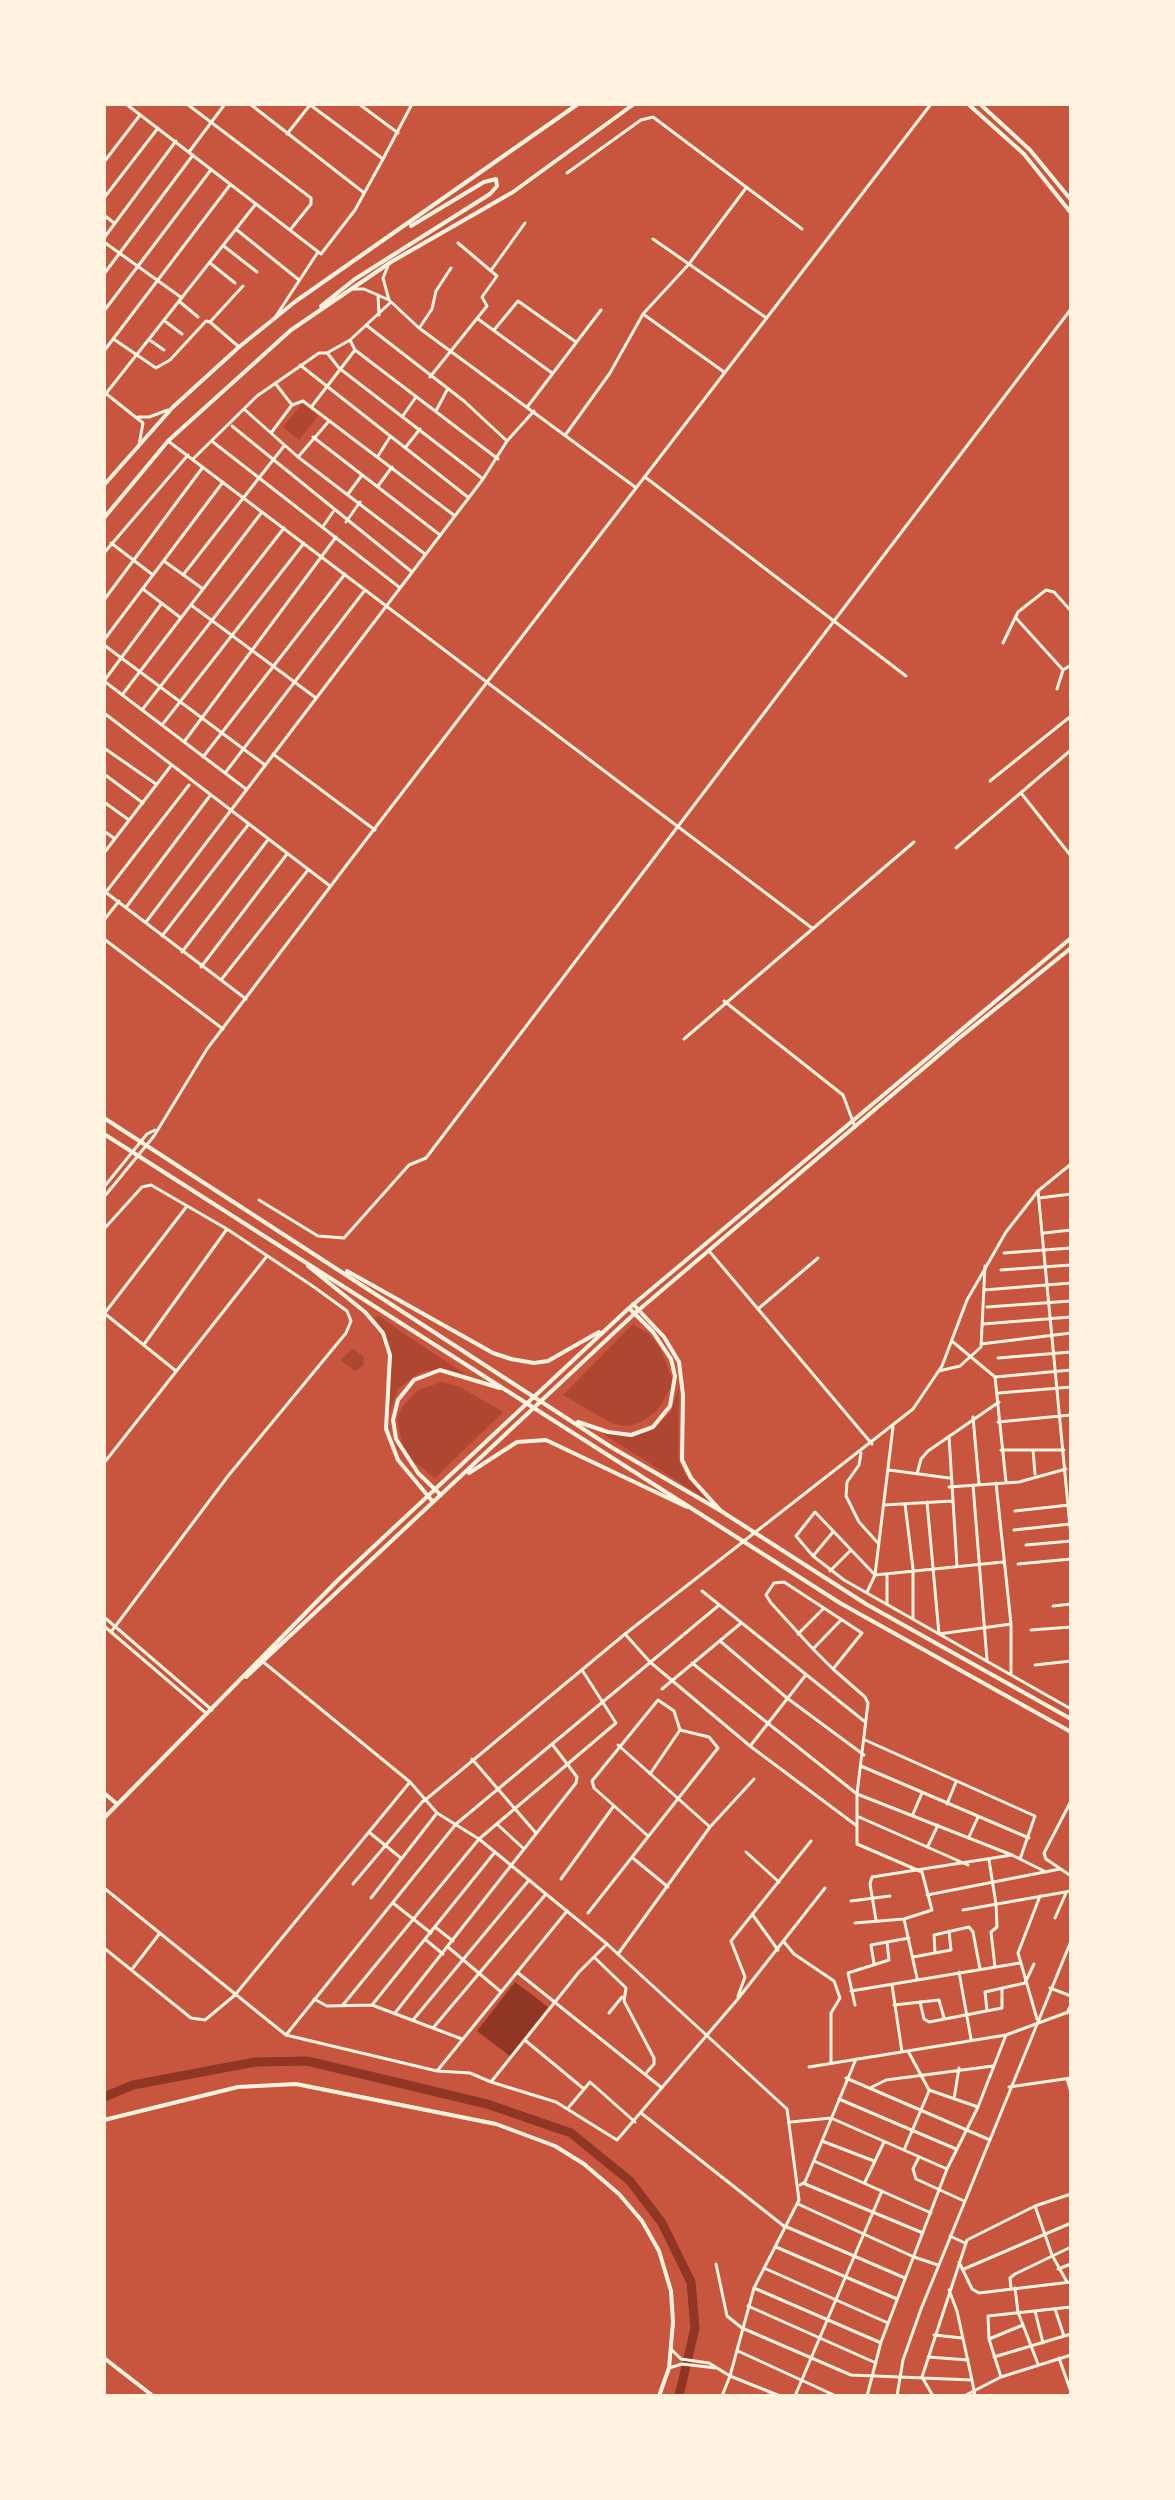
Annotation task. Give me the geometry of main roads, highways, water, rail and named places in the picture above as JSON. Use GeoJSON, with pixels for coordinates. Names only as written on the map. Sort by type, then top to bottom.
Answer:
{"type":"FeatureCollection","features":[{"type":"Feature","properties":{"kind":"main road"},"geometry":{"type":"LineString","coordinates":[[104,485],[173,407],[275,318],[578,104]]}},
{"type":"Feature","properties":{"kind":"main road"},"geometry":{"type":"LineString","coordinates":[[291,330],[391,262],[486,209],[634,104]]}},
{"type":"Feature","properties":{"kind":"main road"},"geometry":{"type":"LineString","coordinates":[[968,104],[1024,154],[1071,213]]}},
{"type":"Feature","properties":{"kind":"main road"},"geometry":{"type":"LineString","coordinates":[[980,104],[1030,150],[1071,200]]}},
{"type":"Feature","properties":{"kind":"main road"},"geometry":{"type":"LineString","coordinates":[[104,518],[168,441],[291,330],[355,279],[490,194],[497,186],[496,179],[484,182],[389,239]]}},
{"type":"Feature","properties":{"kind":"main road"},"geometry":{"type":"LineString","coordinates":[[238,1684],[259,1659],[435,1489],[631,1306],[1071,938]]}},
{"type":"Feature","properties":{"kind":"main road"},"geometry":{"type":"LineString","coordinates":[[104,1818],[238,1684],[264,1663],[636,1312],[1071,948]]}},
{"type":"Feature","properties":{"kind":"main road"},"geometry":{"type":"LineString","coordinates":[[104,1118],[675,1487],[721,1511],[766,1543],[926,1639],[1071,1719]]}},
{"type":"Feature","properties":{"kind":"main road"},"geometry":{"type":"LineString","coordinates":[[104,1134],[517,1395],[546,1417],[902,1639],[1071,1732]]}},
{"type":"Feature","properties":{"kind":"main road"},"geometry":{"type":"LineString","coordinates":[[297,1256],[365,1312],[383,1333],[390,1355],[386,1429],[398,1460],[433,1502]]}},
{"type":"Feature","properties":{"kind":"main road"},"geometry":{"type":"LineString","coordinates":[[328,1261],[493,1353],[525,1362],[540,1363],[558,1357],[611,1324]]}},
{"type":"Feature","properties":{"kind":"main road"},"geometry":{"type":"LineString","coordinates":[[571,1419],[608,1432],[631,1435],[653,1427],[670,1406],[675,1388],[671,1359],[631,1306]]}},
{"type":"Feature","properties":{"kind":"main road"},"geometry":{"type":"LineString","coordinates":[[636,1312],[664,1337],[679,1362],[683,1395],[682,1460],[691,1478],[721,1511]]}},
{"type":"Feature","properties":{"kind":"main road"},"geometry":{"type":"LineString","coordinates":[[441,1495],[418,1473],[396,1439],[393,1420],[402,1393],[422,1375],[440,1370],[508,1390]]}},
{"type":"Feature","properties":{"kind":"main road"},"geometry":{"type":"LineString","coordinates":[[463,1476],[517,1442],[546,1440],[591,1459],[661,1497],[693,1508]]}},
{"type":"Feature","properties":{"kind":"main road"},"geometry":{"type":"LineString","coordinates":[[104,1793],[117,1804]]}},
{"type":"Feature","properties":{"kind":"main road"},"geometry":{"type":"LineString","coordinates":[[104,2120],[238,2087],[296,2084],[451,2115],[532,2135],[593,2171],[642,2221],[659,2251],[673,2311],[669,2368],[659,2396]]}},
{"type":"Feature","properties":{"kind":"main road"},"geometry":{"type":"LineString","coordinates":[[104,2358],[153,2396]]}},
{"type":"Feature","properties":{"kind":"waterway"},"geometry":{"type":"LineString","coordinates":[[104,2097],[133,2085],[255,2062],[307,2061],[487,2104],[571,2133],[630,2181],[662,2223],[691,2282],[695,2328],[679,2396]]}}]}
